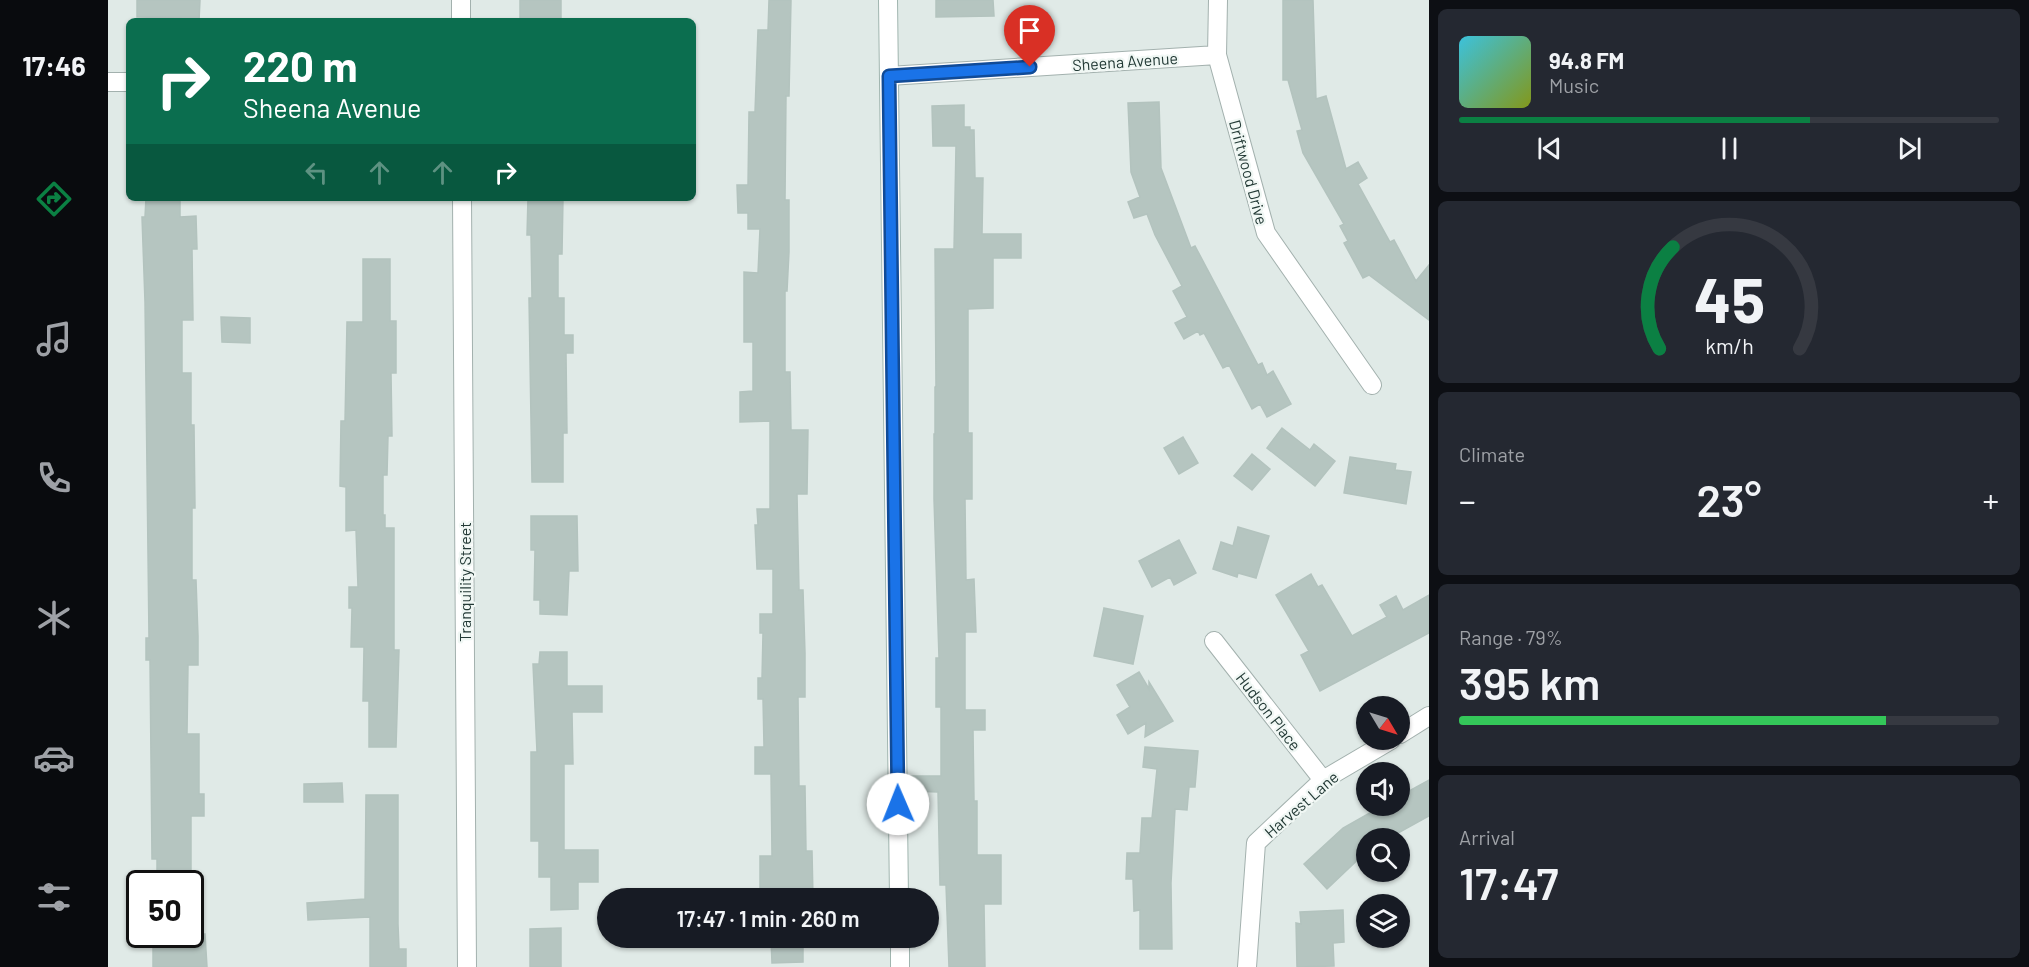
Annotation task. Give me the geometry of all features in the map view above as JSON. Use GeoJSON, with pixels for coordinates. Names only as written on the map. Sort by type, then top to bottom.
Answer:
{"type":"FeatureCollection","features":[{"type":"Feature","properties":{"kind":"street"},"geometry":{"type":"LineString","coordinates":[[461,0],[461,18]]}},
{"type":"Feature","properties":{"kind":"street"},"geometry":{"type":"LineString","coordinates":[[888,0],[899,888]]}},
{"type":"Feature","properties":{"kind":"street","name":"Driftwood Drive"},"geometry":{"type":"LineString","coordinates":[[1218,0],[1217,56],[1266,233],[1372,385]]}},
{"type":"Feature","properties":{"kind":"street","name":"Sheena Avenue"},"geometry":{"type":"LineString","coordinates":[[889,76],[1217,56]]}},
{"type":"Feature","properties":{"kind":"street"},"geometry":{"type":"LineString","coordinates":[[108,82],[126,82]]}},
{"type":"Feature","properties":{"kind":"street","name":"Tranquility Street"},"geometry":{"type":"LineString","coordinates":[[462,201],[467,967]]}},
{"type":"Feature","properties":{"kind":"street","name":"Hudson Place"},"geometry":{"type":"LineString","coordinates":[[1214,641],[1323,780]]}},
{"type":"Feature","properties":{"kind":"street"},"geometry":{"type":"LineString","coordinates":[[1410,728],[1429,716]]}},
{"type":"Feature","properties":{"kind":"street","name":"Harvest Lane"},"geometry":{"type":"LineString","coordinates":[[1247,967],[1256,843],[1323,780],[1374,750]]}},
{"type":"Feature","properties":{"kind":"street"},"geometry":{"type":"LineString","coordinates":[[900,948],[900,967]]}},
{"type":"Feature","properties":{"kind":"building"},"geometry":{"type":"Polygon","coordinates":[[[137,0],[200,0],[199,18],[137,17],[137,0]]]}},
{"type":"Feature","properties":{"kind":"building"},"geometry":{"type":"Polygon","coordinates":[[[520,0],[561,0],[561,18],[520,18],[520,0]]]}},
{"type":"Feature","properties":{"kind":"building"},"geometry":{"type":"Polygon","coordinates":[[[769,0],[791,0],[789,96],[786,96],[785,200],[789,200],[789,252],[787,291],[785,291],[785,372],[790,372],[791,430],[808,430],[807,494],[797,494],[799,590],[803,590],[805,653],[805,697],[798,697],[799,786],[805,786],[806,851],[812,851],[813,888],[760,888],[760,856],[772,856],[771,774],[755,774],[755,747],[764,747],[763,699],[758,699],[758,678],[762,678],[763,633],[760,633],[760,614],[773,614],[773,569],[757,569],[755,525],[758,525],[757,509],[770,509],[770,421],[740,422],[740,392],[753,391],[753,342],[744,342],[744,272],[758,273],[760,229],[748,229],[748,213],[738,213],[737,185],[748,185],[749,112],[755,112],[758,30],[768,30],[769,0]]]}},
{"type":"Feature","properties":{"kind":"building"},"geometry":{"type":"Polygon","coordinates":[[[936,0],[993,0],[994,16],[936,17],[936,0]]]}},
{"type":"Feature","properties":{"kind":"building"},"geometry":{"type":"Polygon","coordinates":[[[1283,0],[1313,0],[1316,99],[1326,96],[1346,169],[1358,162],[1367,178],[1358,184],[1390,242],[1394,240],[1416,281],[1429,265],[1429,320],[1369,275],[1363,278],[1344,243],[1348,241],[1340,226],[1344,224],[1303,153],[1297,131],[1302,130],[1288,80],[1283,80],[1283,0]]]}},
{"type":"Feature","properties":{"kind":"building"},"geometry":{"type":"Polygon","coordinates":[[[1159,102],[1161,168],[1191,248],[1195,246],[1258,365],[1262,363],[1267,375],[1273,371],[1291,404],[1267,417],[1260,404],[1252,409],[1229,365],[1223,368],[1204,333],[1200,335],[1198,331],[1184,339],[1175,323],[1187,317],[1173,291],[1182,286],[1155,235],[1147,214],[1134,218],[1128,202],[1140,197],[1131,172],[1128,103],[1159,102]]]}},
{"type":"Feature","properties":{"kind":"building"},"geometry":{"type":"Polygon","coordinates":[[[964,105],[964,127],[974,130],[975,178],[983,178],[982,234],[1021,234],[1021,258],[993,258],[993,308],[968,309],[968,433],[972,433],[972,499],[965,499],[966,580],[974,579],[976,632],[965,632],[965,710],[985,710],[985,730],[973,730],[977,855],[1001,855],[1001,904],[984,904],[985,967],[949,967],[946,885],[940,885],[938,792],[909,791],[909,776],[941,776],[941,707],[936,707],[936,658],[939,658],[934,499],[935,249],[954,249],[956,146],[933,146],[932,106],[964,105]]]}},
{"type":"Feature","properties":{"kind":"building"},"geometry":{"type":"Polygon","coordinates":[[[146,201],[180,201],[180,217],[196,216],[197,249],[192,249],[193,320],[182,320],[182,373],[191,373],[191,425],[194,425],[195,508],[192,508],[192,580],[196,580],[198,636],[198,665],[188,665],[187,734],[199,734],[199,794],[204,794],[204,816],[191,816],[191,870],[157,870],[157,859],[152,859],[150,660],[146,660],[146,638],[149,638],[142,217],[145,217],[146,201]]]}},
{"type":"Feature","properties":{"kind":"building"},"geometry":{"type":"Polygon","coordinates":[[[528,201],[563,201],[562,254],[558,254],[558,298],[564,298],[564,335],[573,335],[573,353],[566,353],[567,433],[563,433],[563,482],[532,482],[529,298],[532,298],[531,235],[527,235],[528,201]]]}},
{"type":"Feature","properties":{"kind":"building"},"geometry":{"type":"Polygon","coordinates":[[[363,259],[390,259],[390,321],[396,321],[396,373],[391,373],[392,436],[388,436],[387,475],[383,475],[383,515],[385,515],[385,528],[394,528],[394,650],[399,650],[396,747],[369,747],[369,701],[363,701],[364,647],[351,647],[352,608],[349,608],[349,587],[358,587],[356,530],[346,531],[346,487],[340,486],[341,421],[345,421],[347,322],[363,322],[363,259]]]}},
{"type":"Feature","properties":{"kind":"building"},"geometry":{"type":"Polygon","coordinates":[[[221,317],[250,318],[250,343],[222,342],[221,317]]]}},
{"type":"Feature","properties":{"kind":"building"},"geometry":{"type":"Polygon","coordinates":[[[1282,428],[1310,450],[1314,444],[1335,461],[1315,486],[1267,448],[1282,428]]]}},
{"type":"Feature","properties":{"kind":"building"},"geometry":{"type":"Polygon","coordinates":[[[1183,437],[1198,463],[1179,474],[1164,448],[1183,437]]]}},
{"type":"Feature","properties":{"kind":"building"},"geometry":{"type":"Polygon","coordinates":[[[1252,454],[1270,469],[1252,490],[1234,476],[1252,454]]]}},
{"type":"Feature","properties":{"kind":"building"},"geometry":{"type":"Polygon","coordinates":[[[1350,457],[1396,464],[1395,470],[1411,472],[1406,504],[1344,493],[1350,457]]]}},
{"type":"Feature","properties":{"kind":"building"},"geometry":{"type":"Polygon","coordinates":[[[531,516],[577,516],[578,571],[569,571],[567,615],[540,614],[540,600],[534,600],[535,550],[531,550],[531,516]]]}},
{"type":"Feature","properties":{"kind":"building"},"geometry":{"type":"Polygon","coordinates":[[[1238,527],[1269,536],[1256,578],[1238,573],[1237,577],[1213,569],[1221,542],[1233,546],[1238,527]]]}},
{"type":"Feature","properties":{"kind":"building"},"geometry":{"type":"Polygon","coordinates":[[[1179,540],[1196,573],[1174,585],[1170,577],[1152,587],[1139,561],[1179,540]]]}},
{"type":"Feature","properties":{"kind":"building"},"geometry":{"type":"Polygon","coordinates":[[[1311,574],[1318,587],[1322,585],[1352,636],[1387,617],[1380,605],[1396,596],[1403,610],[1429,595],[1429,633],[1320,691],[1301,655],[1309,651],[1276,595],[1311,574]]]}},
{"type":"Feature","properties":{"kind":"building"},"geometry":{"type":"Polygon","coordinates":[[[1104,608],[1143,616],[1133,664],[1094,656],[1104,608]]]}},
{"type":"Feature","properties":{"kind":"building"},"geometry":{"type":"Polygon","coordinates":[[[540,652],[567,652],[567,686],[602,686],[602,712],[572,712],[573,764],[564,764],[564,850],[598,850],[598,882],[578,882],[578,909],[551,910],[551,877],[539,877],[539,841],[531,841],[531,752],[537,752],[533,664],[539,664],[540,652]]]}},
{"type":"Feature","properties":{"kind":"building"},"geometry":{"type":"Polygon","coordinates":[[[1139,672],[1149,689],[1149,682],[1173,721],[1145,737],[1146,723],[1128,734],[1117,715],[1130,707],[1117,685],[1139,672]]]}},
{"type":"Feature","properties":{"kind":"building"},"geometry":{"type":"Polygon","coordinates":[[[1145,747],[1198,751],[1195,787],[1189,787],[1187,810],[1175,809],[1171,883],[1172,949],[1140,949],[1140,910],[1134,911],[1133,879],[1126,879],[1127,853],[1140,853],[1142,818],[1152,818],[1157,769],[1143,767],[1145,747]]]}},
{"type":"Feature","properties":{"kind":"building"},"geometry":{"type":"Polygon","coordinates":[[[1429,780],[1429,816],[1407,828],[1356,828],[1356,861],[1327,889],[1304,864],[1343,828],[1364,816],[1410,816],[1410,790],[1429,780]]]}},
{"type":"Feature","properties":{"kind":"building"},"geometry":{"type":"Polygon","coordinates":[[[342,783],[343,802],[304,802],[304,784],[342,783]]]}},
{"type":"Feature","properties":{"kind":"building"},"geometry":{"type":"Polygon","coordinates":[[[366,795],[398,795],[399,949],[406,949],[406,967],[370,967],[370,917],[308,920],[307,903],[365,899],[366,795]]]}},
{"type":"Feature","properties":{"kind":"building"},"geometry":{"type":"Polygon","coordinates":[[[1343,910],[1344,942],[1333,943],[1334,966],[1297,967],[1296,923],[1301,924],[1300,912],[1343,910]]]}},
{"type":"Feature","properties":{"kind":"building"},"geometry":{"type":"Polygon","coordinates":[[[561,928],[561,967],[530,967],[530,929],[561,928]]]}},
{"type":"Feature","properties":{"kind":"building"},"geometry":{"type":"Polygon","coordinates":[[[205,934],[207,967],[153,967],[153,948],[204,948],[205,934]]]}},
{"type":"Feature","properties":{"kind":"building"},"geometry":{"type":"Polygon","coordinates":[[[771,948],[803,948],[803,962],[772,963],[771,948]]]}},
{"type":"Feature","properties":{"kind":"route"},"geometry":{"type":"LineString","coordinates":[[898,804],[889,76],[1030,67]]}}]}
